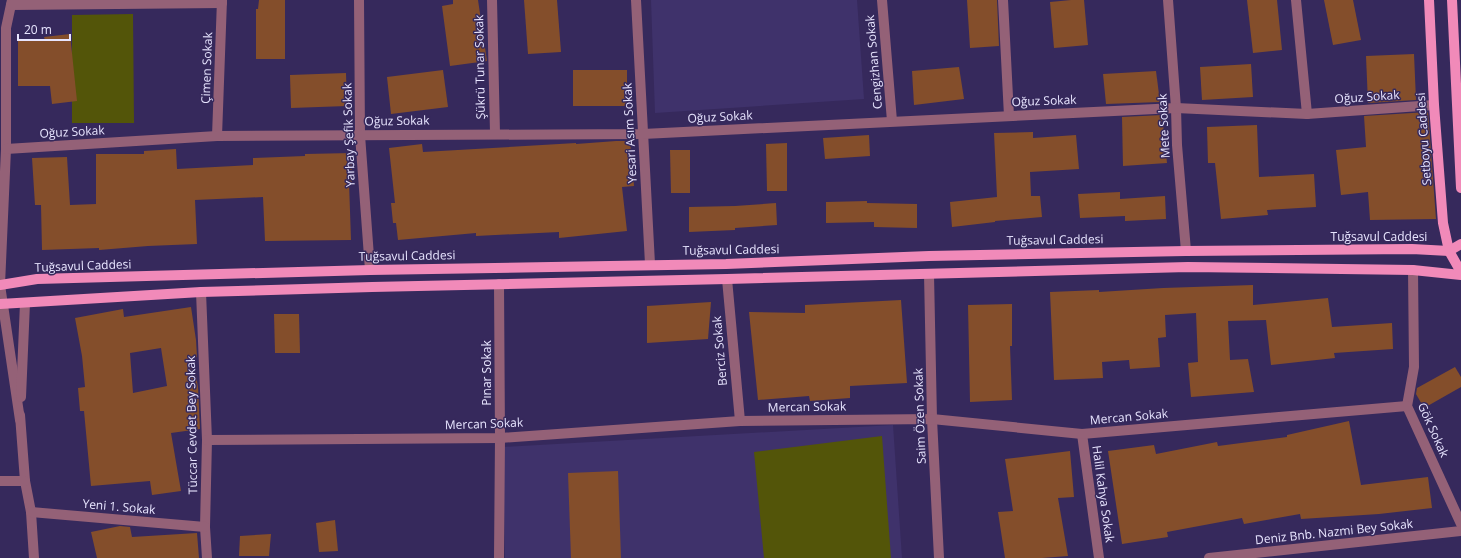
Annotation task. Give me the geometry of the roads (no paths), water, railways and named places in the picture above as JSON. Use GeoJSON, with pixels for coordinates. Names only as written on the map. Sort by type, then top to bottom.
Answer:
{"type":"FeatureCollection","features":[{"type":"Feature","properties":{"kind":"main road","name":"Setboyu Caddesi"},"geometry":{"type":"LineString","coordinates":[[1429,0],[1434,105],[1443,223],[1449,251],[1461,272]]}},
{"type":"Feature","properties":{"kind":"main road"},"geometry":{"type":"LineString","coordinates":[[1452,0],[1461,188]]}},
{"type":"Feature","properties":{"kind":"main road"},"geometry":{"type":"LineString","coordinates":[[1449,251],[1461,244]]}},
{"type":"Feature","properties":{"kind":"main road","name":"Tuğsavul Caddesi"},"geometry":{"type":"LineString","coordinates":[[0,285],[37,280],[370,270],[650,264],[726,264],[929,256],[1186,251],[1412,249],[1449,251]]}},
{"type":"Feature","properties":{"kind":"main road"},"geometry":{"type":"LineString","coordinates":[[1,304],[201,292],[499,284],[727,280],[1188,267],[1413,270],[1461,275]]}},
{"type":"Feature","properties":{"kind":"street","name":"Yarbay Şefik Sokak"},"geometry":{"type":"LineString","coordinates":[[359,0],[360,135],[370,270]]}},
{"type":"Feature","properties":{"kind":"street","name":"Şükrü Tunar Sokak"},"geometry":{"type":"LineString","coordinates":[[492,0],[495,133]]}},
{"type":"Feature","properties":{"kind":"street","name":"Yesari Asım Sokak"},"geometry":{"type":"LineString","coordinates":[[636,0],[650,264]]}},
{"type":"Feature","properties":{"kind":"street","name":"Cengizhan Sokak"},"geometry":{"type":"LineString","coordinates":[[882,0],[892,121]]}},
{"type":"Feature","properties":{"kind":"street"},"geometry":{"type":"LineString","coordinates":[[1003,0],[1009,116]]}},
{"type":"Feature","properties":{"kind":"street","name":"Mete Sokak"},"geometry":{"type":"LineString","coordinates":[[1168,0],[1176,108],[1177,145],[1186,251]]}},
{"type":"Feature","properties":{"kind":"street"},"geometry":{"type":"LineString","coordinates":[[1296,0],[1307,114]]}},
{"type":"Feature","properties":{"kind":"street"},"geometry":{"type":"LineString","coordinates":[[34,558],[31,512],[25,481],[20,420],[1,304],[0,285],[6,149],[6,28],[11,2],[222,1]]}},
{"type":"Feature","properties":{"kind":"street","name":"Çimen Sokak"},"geometry":{"type":"LineString","coordinates":[[217,136],[222,1]]}},
{"type":"Feature","properties":{"kind":"street","name":"Oğuz Sokak"},"geometry":{"type":"LineString","coordinates":[[6,149],[217,136],[495,133],[643,134],[1176,108],[1307,114],[1434,105]]}},
{"type":"Feature","properties":{"kind":"street","name":"Gök Sokak"},"geometry":{"type":"LineString","coordinates":[[1413,270],[1414,367],[1407,406],[1461,524]]}},
{"type":"Feature","properties":{"kind":"street","name":"Saim Özen Sokak"},"geometry":{"type":"LineString","coordinates":[[929,274],[932,419],[939,558]]}},
{"type":"Feature","properties":{"kind":"street","name":"Berciz Sokak"},"geometry":{"type":"LineString","coordinates":[[727,280],[740,421]]}},
{"type":"Feature","properties":{"kind":"street","name":"Pınar Sokak"},"geometry":{"type":"LineString","coordinates":[[499,284],[499,558]]}},
{"type":"Feature","properties":{"kind":"street","name":"Tüccar Cevdet Bey Sokak"},"geometry":{"type":"LineString","coordinates":[[201,292],[207,440],[205,527],[207,558]]}},
{"type":"Feature","properties":{"kind":"street"},"geometry":{"type":"LineString","coordinates":[[20,420],[25,303]]}},
{"type":"Feature","properties":{"kind":"street","name":"Mercan Sokak"},"geometry":{"type":"LineString","coordinates":[[207,440],[500,438],[740,421],[932,419],[1082,434],[1407,406]]}},
{"type":"Feature","properties":{"kind":"street","name":"Halil Kahya Sokak"},"geometry":{"type":"LineString","coordinates":[[1082,434],[1099,558]]}},
{"type":"Feature","properties":{"kind":"street"},"geometry":{"type":"LineString","coordinates":[[0,481],[25,481]]}},
{"type":"Feature","properties":{"kind":"street","name":"Yeni 1. Sokak"},"geometry":{"type":"LineString","coordinates":[[31,512],[205,527]]}},
{"type":"Feature","properties":{"kind":"street","name":"Deniz Bnb. Nazmi Bey Sokak"},"geometry":{"type":"LineString","coordinates":[[1209,558],[1461,531]]}},
{"type":"Feature","properties":{"kind":"street"},"geometry":{"type":"LineString","coordinates":[[1318,547],[1320,558]]}}]}
